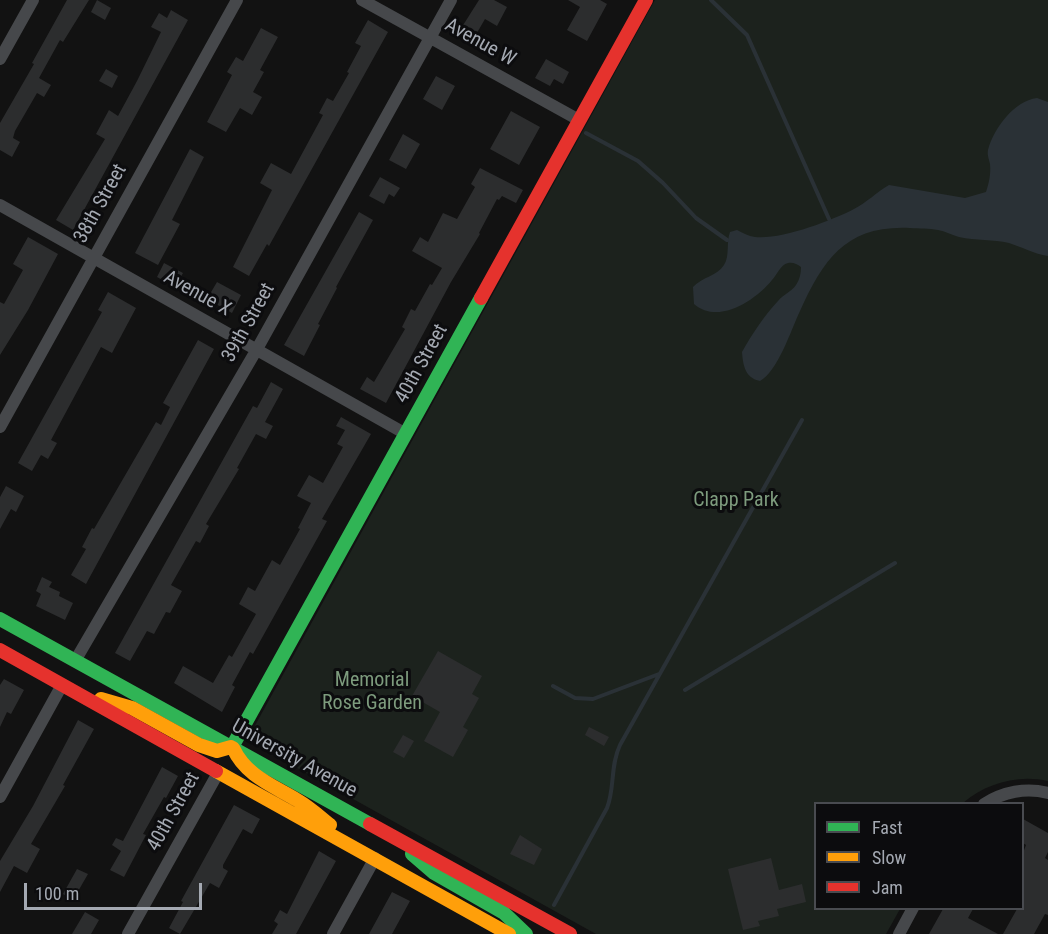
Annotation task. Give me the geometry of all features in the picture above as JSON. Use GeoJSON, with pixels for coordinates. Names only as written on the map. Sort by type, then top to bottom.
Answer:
{"type":"FeatureCollection","features":[{"type":"Feature","properties":{"kind":"main road","name":"40th Street"},"geometry":{"type":"LineString","coordinates":[[232,747],[646,0]]}},
{"type":"Feature","properties":{"kind":"main road","name":"University Avenue"},"geometry":{"type":"LineString","coordinates":[[0,619],[570,934]]}},
{"type":"Feature","properties":{"kind":"main road"},"geometry":{"type":"LineString","coordinates":[[0,650],[509,934]]}},
{"type":"Feature","properties":{"kind":"main road"},"geometry":{"type":"LineString","coordinates":[[67,687],[132,708],[200,745],[217,750],[232,747],[236,760],[253,775],[304,804],[372,856]]}},
{"type":"Feature","properties":{"kind":"main road"},"geometry":{"type":"LineString","coordinates":[[388,834],[434,873],[504,914],[526,934]]}},
{"type":"Feature","properties":{"kind":"street"},"geometry":{"type":"LineString","coordinates":[[0,60],[33,0]]}},
{"type":"Feature","properties":{"kind":"street","name":"38th Street"},"geometry":{"type":"LineString","coordinates":[[0,428],[237,0]]}},
{"type":"Feature","properties":{"kind":"street","name":"Avenue W"},"geometry":{"type":"LineString","coordinates":[[362,0],[579,120]]}},
{"type":"Feature","properties":{"kind":"street","name":"39th Street"},"geometry":{"type":"LineString","coordinates":[[75,661],[257,350],[451,0]]}},
{"type":"Feature","properties":{"kind":"street","name":"Avenue X"},"geometry":{"type":"LineString","coordinates":[[0,206],[406,434]]}},
{"type":"Feature","properties":{"kind":"street"},"geometry":{"type":"LineString","coordinates":[[0,797],[67,687]]}},
{"type":"Feature","properties":{"kind":"street","name":"40th Street"},"geometry":{"type":"LineString","coordinates":[[128,934],[218,772]]}},
{"type":"Feature","properties":{"kind":"street"},"geometry":{"type":"LineString","coordinates":[[987,802],[995,796],[1012,792],[1030,790],[1048,793]]}},
{"type":"Feature","properties":{"kind":"street"},"geometry":{"type":"LineString","coordinates":[[333,934],[372,856]]}},
{"type":"Feature","properties":{"kind":"street"},"geometry":{"type":"LineString","coordinates":[[899,934],[912,910]]}},
{"type":"Feature","properties":{"kind":"green space","name":"Clapp Park"},"geometry":{"type":"Polygon","coordinates":[[[655,0],[1048,0],[1048,781],[1025,779],[1003,782],[982,790],[964,802],[814,802],[814,910],[899,910],[886,934],[596,934],[247,740],[655,0]]]}},
{"type":"Feature","properties":{"kind":"shaded area"},"geometry":{"type":"Polygon","coordinates":[[[1037,98],[1048,102],[1048,256],[1009,243],[959,237],[931,229],[888,229],[870,232],[840,248],[818,275],[773,369],[760,381],[748,374],[742,352],[768,313],[796,285],[801,267],[793,263],[785,264],[765,288],[736,308],[714,312],[704,310],[694,304],[693,287],[721,269],[726,261],[730,232],[737,230],[752,237],[765,237],[805,229],[854,209],[889,185],[965,198],[986,192],[990,171],[988,150],[995,133],[1006,117],[1020,104],[1037,98]]]}},
{"type":"Feature","properties":{"kind":"building"},"geometry":{"type":"Polygon","coordinates":[[[67,0],[89,0],[63,42],[60,40],[39,78],[51,85],[44,97],[37,93],[15,131],[13,138],[20,142],[12,157],[0,150],[0,123],[67,0]]]}},
{"type":"Feature","properties":{"kind":"building"},"geometry":{"type":"Polygon","coordinates":[[[97,0],[111,8],[105,20],[91,12],[97,0]]]}},
{"type":"Feature","properties":{"kind":"building"},"geometry":{"type":"Polygon","coordinates":[[[479,0],[494,0],[507,7],[497,26],[485,19],[474,38],[460,30],[479,0]]]}},
{"type":"Feature","properties":{"kind":"building"},"geometry":{"type":"Polygon","coordinates":[[[568,0],[600,0],[607,4],[587,41],[567,30],[580,7],[568,0]]]}},
{"type":"Feature","properties":{"kind":"building"},"geometry":{"type":"Polygon","coordinates":[[[171,10],[188,20],[73,230],[56,220],[105,139],[96,134],[109,110],[118,116],[137,81],[161,32],[151,27],[159,13],[167,18],[171,10]]]}},
{"type":"Feature","properties":{"kind":"building"},"geometry":{"type":"Polygon","coordinates":[[[368,20],[388,32],[269,246],[267,244],[249,276],[233,267],[272,190],[260,183],[271,163],[291,174],[323,115],[319,113],[327,98],[333,101],[349,73],[347,72],[361,46],[355,43],[368,20]]]}},
{"type":"Feature","properties":{"kind":"building"},"geometry":{"type":"Polygon","coordinates":[[[261,28],[278,37],[260,70],[264,72],[253,92],[262,97],[252,115],[240,108],[226,132],[207,122],[232,75],[227,72],[236,57],[243,61],[261,28]]]}},
{"type":"Feature","properties":{"kind":"building"},"geometry":{"type":"Polygon","coordinates":[[[546,59],[569,72],[563,84],[554,79],[550,86],[535,78],[546,59]]]}},
{"type":"Feature","properties":{"kind":"building"},"geometry":{"type":"Polygon","coordinates":[[[106,69],[118,76],[112,88],[99,81],[106,69]]]}},
{"type":"Feature","properties":{"kind":"building"},"geometry":{"type":"Polygon","coordinates":[[[436,76],[455,86],[442,110],[423,99],[436,76]]]}},
{"type":"Feature","properties":{"kind":"building"},"geometry":{"type":"Polygon","coordinates":[[[511,111],[540,127],[519,165],[490,149],[511,111]]]}},
{"type":"Feature","properties":{"kind":"building"},"geometry":{"type":"Polygon","coordinates":[[[403,134],[420,144],[406,169],[389,160],[403,134]]]}},
{"type":"Feature","properties":{"kind":"building"},"geometry":{"type":"Polygon","coordinates":[[[190,149],[204,157],[172,220],[180,224],[158,265],[135,253],[190,149]]]}},
{"type":"Feature","properties":{"kind":"building"},"geometry":{"type":"Polygon","coordinates":[[[480,168],[523,190],[516,203],[502,196],[499,200],[497,199],[386,403],[360,389],[367,377],[374,382],[405,329],[402,327],[411,309],[415,311],[442,268],[412,251],[420,237],[428,242],[443,213],[457,219],[475,187],[471,184],[480,168]]]}},
{"type":"Feature","properties":{"kind":"building"},"geometry":{"type":"Polygon","coordinates":[[[380,177],[400,188],[394,197],[389,194],[384,204],[369,196],[380,177]]]}},
{"type":"Feature","properties":{"kind":"building"},"geometry":{"type":"Polygon","coordinates":[[[359,212],[373,220],[336,287],[304,356],[284,345],[359,212]]]}},
{"type":"Feature","properties":{"kind":"building"},"geometry":{"type":"Polygon","coordinates":[[[28,237],[58,254],[28,310],[0,355],[0,302],[4,304],[23,270],[13,264],[28,237]]]}},
{"type":"Feature","properties":{"kind":"building"},"geometry":{"type":"Polygon","coordinates":[[[164,263],[183,273],[175,287],[157,277],[164,263]]]}},
{"type":"Feature","properties":{"kind":"building"},"geometry":{"type":"Polygon","coordinates":[[[217,282],[241,295],[232,313],[207,299],[217,282]]]}},
{"type":"Feature","properties":{"kind":"building"},"geometry":{"type":"Polygon","coordinates":[[[108,292],[136,308],[112,353],[101,347],[51,440],[57,443],[48,459],[41,455],[32,471],[18,463],[102,312],[98,310],[108,292]]]}},
{"type":"Feature","properties":{"kind":"building"},"geometry":{"type":"Polygon","coordinates":[[[198,340],[214,349],[86,584],[71,575],[86,549],[82,547],[156,422],[161,425],[170,407],[163,403],[198,340]]]}},
{"type":"Feature","properties":{"kind":"building"},"geometry":{"type":"Polygon","coordinates":[[[271,382],[283,389],[265,422],[273,426],[266,439],[256,434],[237,468],[239,469],[206,524],[209,526],[200,543],[196,541],[171,585],[182,591],[170,613],[166,612],[154,634],[147,631],[130,661],[115,653],[253,406],[257,408],[271,382]]]}},
{"type":"Feature","properties":{"kind":"building"},"geometry":{"type":"Polygon","coordinates":[[[341,417],[371,434],[322,519],[327,521],[253,654],[250,652],[232,685],[235,687],[222,712],[174,683],[183,666],[213,683],[229,655],[232,657],[256,614],[239,604],[248,587],[255,591],[272,560],[280,565],[300,529],[298,528],[311,503],[297,496],[309,475],[323,483],[343,447],[337,444],[345,430],[336,426],[341,417]]]}},
{"type":"Feature","properties":{"kind":"building"},"geometry":{"type":"Polygon","coordinates":[[[6,486],[24,496],[16,512],[11,509],[0,529],[0,497],[6,486]]]}},
{"type":"Feature","properties":{"kind":"building"},"geometry":{"type":"Polygon","coordinates":[[[42,577],[52,582],[49,587],[60,592],[59,596],[73,603],[65,620],[36,606],[41,594],[36,591],[42,577]]]}},
{"type":"Feature","properties":{"kind":"building"},"geometry":{"type":"Polygon","coordinates":[[[438,651],[482,676],[472,694],[479,698],[463,727],[468,730],[453,757],[424,741],[440,712],[412,696],[438,651]]]}},
{"type":"Feature","properties":{"kind":"building"},"geometry":{"type":"Polygon","coordinates":[[[4,679],[24,690],[11,714],[7,712],[0,727],[0,685],[4,679]]]}},
{"type":"Feature","properties":{"kind":"building"},"geometry":{"type":"Polygon","coordinates":[[[78,720],[94,729],[63,785],[65,786],[31,844],[40,849],[27,873],[14,866],[0,892],[0,861],[33,806],[78,720]]]}},
{"type":"Feature","properties":{"kind":"building"},"geometry":{"type":"Polygon","coordinates":[[[589,727],[609,737],[604,746],[585,735],[589,727]]]}},
{"type":"Feature","properties":{"kind":"building"},"geometry":{"type":"Polygon","coordinates":[[[403,735],[414,741],[404,758],[393,752],[403,735]]]}},
{"type":"Feature","properties":{"kind":"building"},"geometry":{"type":"Polygon","coordinates":[[[162,767],[178,776],[143,834],[146,835],[124,877],[110,870],[121,851],[112,845],[116,838],[123,841],[162,767]]]}},
{"type":"Feature","properties":{"kind":"building"},"geometry":{"type":"Polygon","coordinates":[[[234,805],[260,819],[252,834],[243,829],[223,865],[223,868],[228,871],[219,888],[210,883],[180,934],[169,928],[183,902],[181,901],[234,805]]]}},
{"type":"Feature","properties":{"kind":"building"},"geometry":{"type":"Polygon","coordinates":[[[1024,820],[1048,833],[1048,852],[1045,858],[1048,860],[1048,915],[1045,914],[1034,934],[1003,934],[1016,910],[1024,910],[1024,850],[1026,845],[1024,844],[1024,820]]]}},
{"type":"Feature","properties":{"kind":"building"},"geometry":{"type":"Polygon","coordinates":[[[520,835],[542,849],[534,865],[510,854],[520,835]]]}},
{"type":"Feature","properties":{"kind":"building"},"geometry":{"type":"Polygon","coordinates":[[[319,851],[336,861],[296,934],[272,934],[278,924],[274,921],[280,910],[287,914],[319,851]]]}},
{"type":"Feature","properties":{"kind":"building"},"geometry":{"type":"Polygon","coordinates":[[[771,858],[779,890],[802,884],[806,902],[777,909],[779,916],[758,921],[760,926],[743,930],[728,869],[771,858]]]}},
{"type":"Feature","properties":{"kind":"building"},"geometry":{"type":"Polygon","coordinates":[[[77,869],[88,874],[73,900],[63,894],[77,869]]]}},
{"type":"Feature","properties":{"kind":"building"},"geometry":{"type":"Polygon","coordinates":[[[392,892],[410,901],[392,934],[369,934],[392,892]]]}},
{"type":"Feature","properties":{"kind":"building"},"geometry":{"type":"Polygon","coordinates":[[[942,910],[972,910],[968,918],[998,934],[929,934],[942,910]]]}},
{"type":"Feature","properties":{"kind":"building"},"geometry":{"type":"Polygon","coordinates":[[[85,912],[99,920],[91,934],[72,934],[85,912]]]}},
{"type":"Feature","properties":{"kind":"waterway"},"geometry":{"type":"LineString","coordinates":[[711,0],[747,35],[829,219]]}},
{"type":"Feature","properties":{"kind":"waterway"},"geometry":{"type":"LineString","coordinates":[[586,133],[638,161],[663,183],[696,218],[727,240]]}},
{"type":"Feature","properties":{"kind":"waterway"},"geometry":{"type":"LineString","coordinates":[[554,905],[607,808],[620,745],[802,420]]}},
{"type":"Feature","properties":{"kind":"waterway"},"geometry":{"type":"LineString","coordinates":[[685,690],[895,563]]}},
{"type":"Feature","properties":{"kind":"waterway"},"geometry":{"type":"LineString","coordinates":[[553,686],[575,698],[593,699],[659,674]]}},
{"type":"Feature","properties":{"kind":"traffic: fast"},"geometry":{"type":"LineString","coordinates":[[232,747],[481,298]]}},
{"type":"Feature","properties":{"kind":"traffic: fast"},"geometry":{"type":"LineString","coordinates":[[0,619],[370,824]]}},
{"type":"Feature","properties":{"kind":"traffic: fast"},"geometry":{"type":"LineString","coordinates":[[412,854],[434,873],[504,913],[526,934]]}},
{"type":"Feature","properties":{"kind":"traffic: slow"},"geometry":{"type":"LineString","coordinates":[[101,699],[132,708],[199,745],[217,751],[231,747]]}},
{"type":"Feature","properties":{"kind":"traffic: slow"},"geometry":{"type":"LineString","coordinates":[[233,748],[238,758],[252,773],[301,803],[330,825]]}},
{"type":"Feature","properties":{"kind":"traffic: slow"},"geometry":{"type":"LineString","coordinates":[[216,771],[509,934]]}},
{"type":"Feature","properties":{"kind":"traffic: jam"},"geometry":{"type":"LineString","coordinates":[[481,298],[646,0]]}},
{"type":"Feature","properties":{"kind":"traffic: jam"},"geometry":{"type":"LineString","coordinates":[[0,650],[216,771]]}},
{"type":"Feature","properties":{"kind":"traffic: jam"},"geometry":{"type":"LineString","coordinates":[[370,824],[570,934]]}},
{"type":"Feature","properties":{"kind":"park label","name":"Memorial Rose Garden"},"geometry":{"type":"Point","coordinates":[372,692]}}]}
